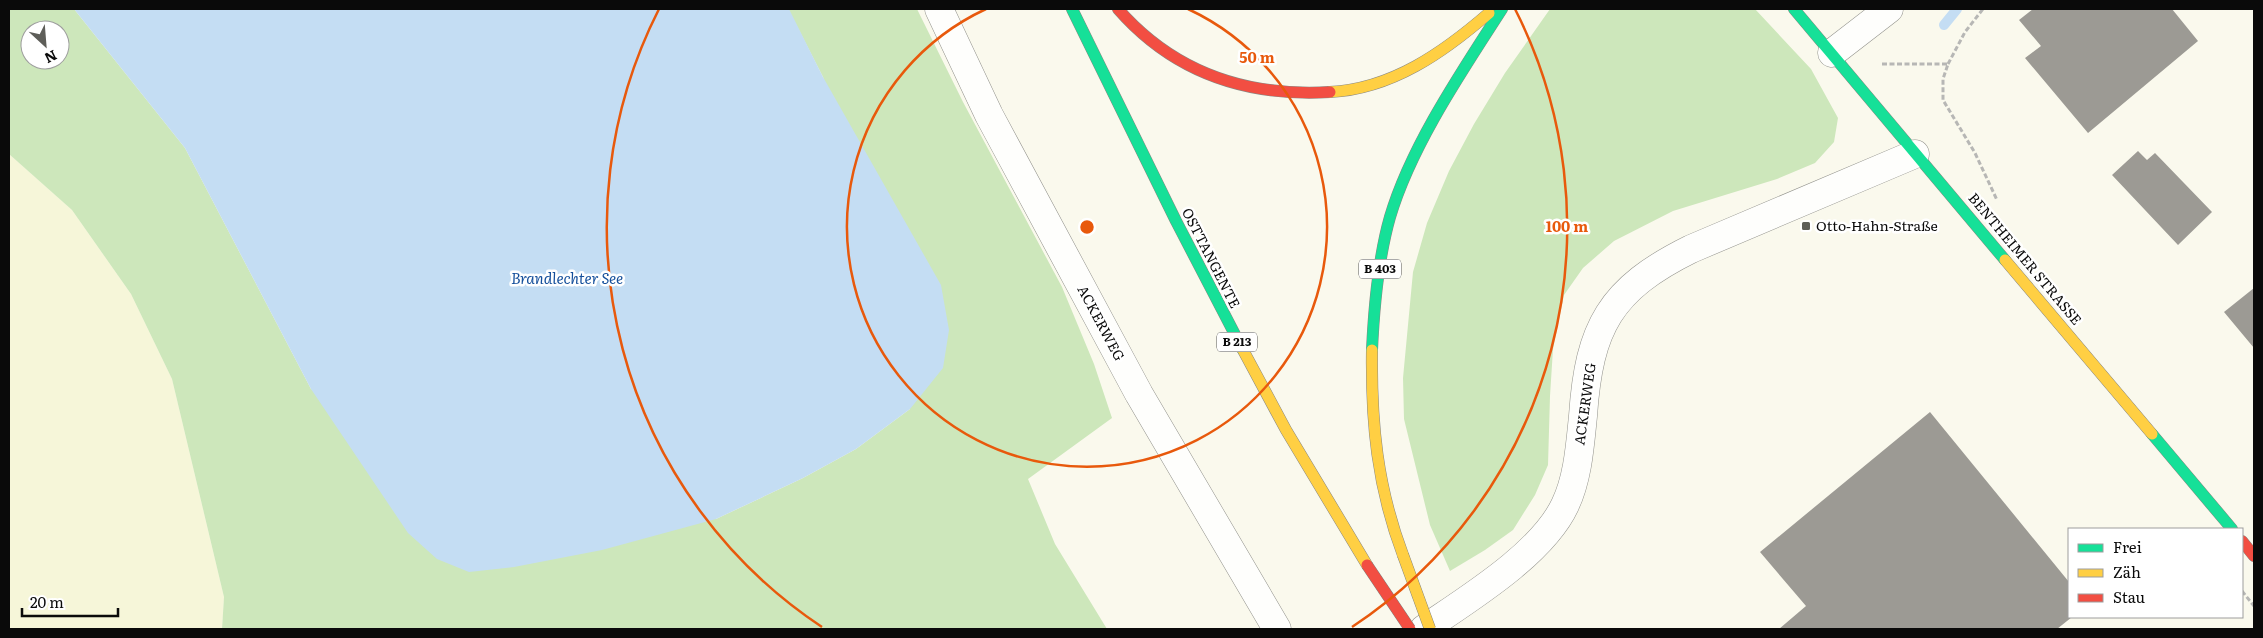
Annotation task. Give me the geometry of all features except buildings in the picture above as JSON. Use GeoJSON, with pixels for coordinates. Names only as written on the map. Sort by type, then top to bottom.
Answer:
{"type":"FeatureCollection","features":[{"type":"Feature","properties":{"kind":"main road","name":"OSTTANGENTE"},"geometry":{"type":"LineString","coordinates":[[1072,9],[1184,241],[1254,374],[1329,504],[1410,629]]}},
{"type":"Feature","properties":{"kind":"main road"},"geometry":{"type":"LineString","coordinates":[[1118,9],[1150,44],[1182,64],[1208,75],[1279,94],[1315,95],[1351,90],[1388,79],[1430,60],[1471,30],[1494,9]]}},
{"type":"Feature","properties":{"kind":"main road","name":"B 403"},"geometry":{"type":"LineString","coordinates":[[1430,629],[1385,498],[1370,380],[1372,319],[1392,213],[1417,156],[1457,78],[1502,9]]}},
{"type":"Feature","properties":{"kind":"main road","name":"BENTHEIMER STRASSE"},"geometry":{"type":"LineString","coordinates":[[1794,9],[2231,528]]}},
{"type":"Feature","properties":{"kind":"main road"},"geometry":{"type":"LineString","coordinates":[[2243,542],[2254,556]]}},
{"type":"Feature","properties":{"kind":"street","name":"ACKERWEG"},"geometry":{"type":"LineString","coordinates":[[939,9],[988,115],[1139,394],[1277,629]]}},
{"type":"Feature","properties":{"kind":"street"},"geometry":{"type":"LineString","coordinates":[[1832,53],[1888,9]]}},
{"type":"Feature","properties":{"kind":"street","name":"ACKERWEG"},"geometry":{"type":"LineString","coordinates":[[1424,629],[1494,579],[1526,553],[1552,528],[1565,505],[1574,481],[1581,434],[1585,378],[1595,343],[1607,315],[1631,286],[1661,264],[1691,249],[1915,154]]}},
{"type":"Feature","properties":{"kind":"path"},"geometry":{"type":"LineString","coordinates":[[1983,9],[1965,32],[1948,64],[1943,79],[1943,100],[1975,153],[1999,205]]}},
{"type":"Feature","properties":{"kind":"path"},"geometry":{"type":"LineString","coordinates":[[1855,35],[1883,65],[1948,64]]}},
{"type":"Feature","properties":{"kind":"path"},"geometry":{"type":"LineString","coordinates":[[2243,592],[2254,606]]}},
{"type":"Feature","properties":{"kind":"green space"},"geometry":{"type":"Polygon","coordinates":[[[9,9],[74,9],[185,148],[311,389],[716,519],[803,478],[856,449],[910,409],[823,77],[788,9],[917,9],[963,102],[1062,287],[1094,364],[1112,418],[1028,479],[1055,544],[1107,629],[222,629],[224,597],[172,379],[131,294],[72,210],[9,154],[9,9]]]}},
{"type":"Feature","properties":{"kind":"green space"},"geometry":{"type":"Polygon","coordinates":[[[1550,9],[1755,9],[1811,69],[1838,118],[1834,142],[1815,163],[1777,179],[1673,211],[1614,241],[1583,268],[1564,295],[1553,349],[1548,465],[1535,495],[1513,530],[1450,571],[1430,525],[1404,419],[1403,378],[1413,272],[1427,223],[1449,171],[1474,124],[1505,73],[1550,9]]]}},
{"type":"Feature","properties":{"kind":"green space"},"geometry":{"type":"Polygon","coordinates":[[[9,154],[72,210],[131,294],[172,379],[224,597],[222,629],[9,629],[9,154]]]}},
{"type":"Feature","properties":{"kind":"water","name":"Brandlechter See"},"geometry":{"type":"Polygon","coordinates":[[[74,9],[789,9],[823,77],[941,285],[949,330],[943,368],[910,409],[856,449],[803,478],[716,519],[602,550],[514,567],[469,572],[437,559],[408,533],[311,389],[185,148],[74,9]]]}},
{"type":"Feature","properties":{"kind":"waterway"},"geometry":{"type":"LineString","coordinates":[[1944,25],[1957,9]]}},
{"type":"Feature","properties":{"kind":"traffic: fast"},"geometry":{"type":"LineString","coordinates":[[1072,9],[1176,221],[1243,350]]}},
{"type":"Feature","properties":{"kind":"traffic: fast"},"geometry":{"type":"LineString","coordinates":[[1372,350],[1375,300],[1380,266],[1386,233],[1399,190],[1424,136],[1502,9]]}},
{"type":"Feature","properties":{"kind":"traffic: fast"},"geometry":{"type":"LineString","coordinates":[[1794,9],[2005,260]]}},
{"type":"Feature","properties":{"kind":"traffic: fast"},"geometry":{"type":"LineString","coordinates":[[2152,434],[2231,528]]}},
{"type":"Feature","properties":{"kind":"traffic: slow"},"geometry":{"type":"LineString","coordinates":[[1330,92],[1375,84],[1396,76],[1435,54],[1489,13]]}},
{"type":"Feature","properties":{"kind":"traffic: slow"},"geometry":{"type":"LineString","coordinates":[[2005,260],[2152,434]]}},
{"type":"Feature","properties":{"kind":"traffic: slow"},"geometry":{"type":"LineString","coordinates":[[1243,350],[1286,430],[1367,565]]}},
{"type":"Feature","properties":{"kind":"traffic: slow"},"geometry":{"type":"LineString","coordinates":[[1372,350],[1373,403],[1377,454],[1387,504],[1403,555]]}},
{"type":"Feature","properties":{"kind":"traffic: slow"},"geometry":{"type":"LineString","coordinates":[[1403,555],[1430,629]]}},
{"type":"Feature","properties":{"kind":"traffic: jam"},"geometry":{"type":"LineString","coordinates":[[1118,9],[1163,50],[1188,65],[1214,76],[1241,85],[1269,90],[1330,92]]}},
{"type":"Feature","properties":{"kind":"traffic: jam"},"geometry":{"type":"LineString","coordinates":[[2243,542],[2254,556]]}},
{"type":"Feature","properties":{"kind":"traffic: jam"},"geometry":{"type":"LineString","coordinates":[[1367,565],[1410,629]]}},
{"type":"Feature","properties":{"kind":"place","name":"Otto-Hahn-Straße"},"geometry":{"type":"Point","coordinates":[1806,226]}}]}
